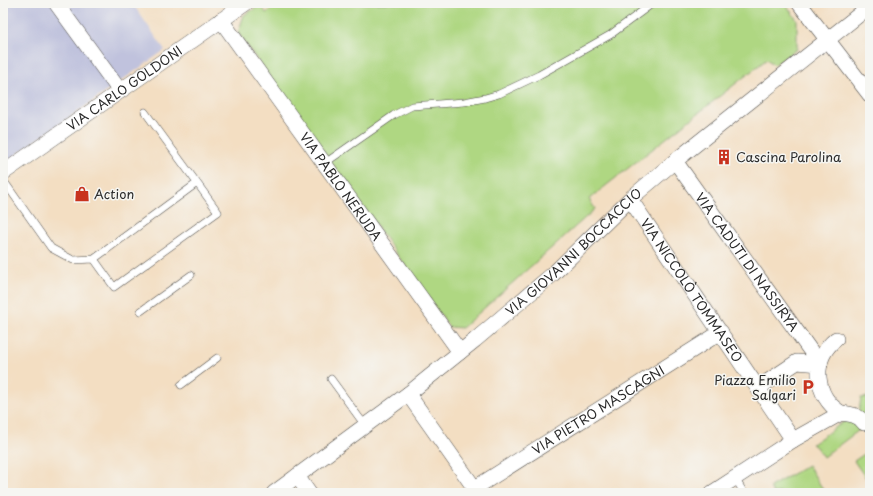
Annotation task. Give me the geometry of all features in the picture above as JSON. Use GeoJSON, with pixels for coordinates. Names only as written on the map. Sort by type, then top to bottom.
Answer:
{"type":"FeatureCollection","features":[{"type":"Feature","properties":{"kind":"street"},"geometry":{"type":"LineString","coordinates":[[56,3],[120,91]]}},
{"type":"Feature","properties":{"kind":"street","name":"VIA CARLO GOLDONI"},"geometry":{"type":"LineString","coordinates":[[3,173],[246,3]]}},
{"type":"Feature","properties":{"kind":"street"},"geometry":{"type":"LineString","coordinates":[[798,3],[870,95]]}},
{"type":"Feature","properties":{"kind":"street","name":"VIA GIOVANNI BOCCACCIO"},"geometry":{"type":"LineString","coordinates":[[274,493],[408,394],[460,352],[553,274],[630,200],[675,161],[870,6]]}},
{"type":"Feature","properties":{"kind":"street","name":"VIA PABLO NERUDA"},"geometry":{"type":"LineString","coordinates":[[221,20],[460,352]]}},
{"type":"Feature","properties":{"kind":"street","name":"VIA CADUTI DI NASSIRYA"},"geometry":{"type":"LineString","coordinates":[[675,161],[820,364]]}},
{"type":"Feature","properties":{"kind":"street","name":"VIA NICCOLÒ TOMMASEO"},"geometry":{"type":"LineString","coordinates":[[630,200],[793,440]]}},
{"type":"Feature","properties":{"kind":"street","name":"VIA PIETRO MASCAGNI"},"geometry":{"type":"LineString","coordinates":[[477,491],[721,332]]}},
{"type":"Feature","properties":{"kind":"street"},"geometry":{"type":"LineString","coordinates":[[836,339],[827,349],[820,364],[819,379],[822,392],[828,402],[841,413],[858,417],[864,423]]}},
{"type":"Feature","properties":{"kind":"street"},"geometry":{"type":"LineString","coordinates":[[758,388],[797,362],[820,364]]}},
{"type":"Feature","properties":{"kind":"street"},"geometry":{"type":"LineString","coordinates":[[408,394],[477,491]]}},
{"type":"Feature","properties":{"kind":"street"},"geometry":{"type":"LineString","coordinates":[[712,493],[793,440],[841,413]]}},
{"type":"Feature","properties":{"kind":"street"},"geometry":{"type":"LineString","coordinates":[[297,476],[309,493]]}},
{"type":"Feature","properties":{"kind":"lane"},"geometry":{"type":"LineString","coordinates":[[325,163],[394,115],[412,106],[464,102],[485,98],[498,94],[539,75],[605,38],[654,3]]}},
{"type":"Feature","properties":{"kind":"lane"},"geometry":{"type":"LineString","coordinates":[[94,259],[114,287],[218,212],[145,112]]}},
{"type":"Feature","properties":{"kind":"lane"},"geometry":{"type":"LineString","coordinates":[[3,183],[6,184],[52,248],[73,260],[94,259],[197,183]]}},
{"type":"Feature","properties":{"kind":"lane"},"geometry":{"type":"LineString","coordinates":[[141,311],[191,275]]}},
{"type":"Feature","properties":{"kind":"lane"},"geometry":{"type":"LineString","coordinates":[[181,385],[217,358]]}},
{"type":"Feature","properties":{"kind":"lane"},"geometry":{"type":"LineString","coordinates":[[331,379],[361,420],[367,425]]}},
{"type":"Feature","properties":{"kind":"lane"},"geometry":{"type":"LineString","coordinates":[[735,478],[744,493]]}},
{"type":"Feature","properties":{"kind":"shaded area"},"geometry":{"type":"Polygon","coordinates":[[[3,3],[132,3],[165,50],[3,164],[3,3]]]}},
{"type":"Feature","properties":{"kind":"green space"},"geometry":{"type":"Polygon","coordinates":[[[280,3],[785,3],[797,20],[797,49],[774,65],[767,59],[589,199],[595,209],[462,328],[449,327],[238,33],[244,15],[261,5],[266,13],[280,3]]]}},
{"type":"Feature","properties":{"kind":"green space"},"geometry":{"type":"Polygon","coordinates":[[[870,397],[870,422],[823,457],[812,444],[859,411],[861,398],[870,397]]]}},
{"type":"Feature","properties":{"kind":"green space"},"geometry":{"type":"Polygon","coordinates":[[[870,450],[870,484],[854,461],[870,450]]]}},
{"type":"Feature","properties":{"kind":"green space"},"geometry":{"type":"Polygon","coordinates":[[[808,465],[824,491],[820,493],[773,493],[770,487],[808,465]]]}},
{"type":"Feature","properties":{"kind":"place","name":"Cascina Parolina"},"geometry":{"type":"Point","coordinates":[724,157]}},
{"type":"Feature","properties":{"kind":"place","name":"Action"},"geometry":{"type":"Point","coordinates":[82,194]}},
{"type":"Feature","properties":{"kind":"place","name":"Piazza Emilio Salgari"},"geometry":{"type":"Point","coordinates":[808,387]}}]}
